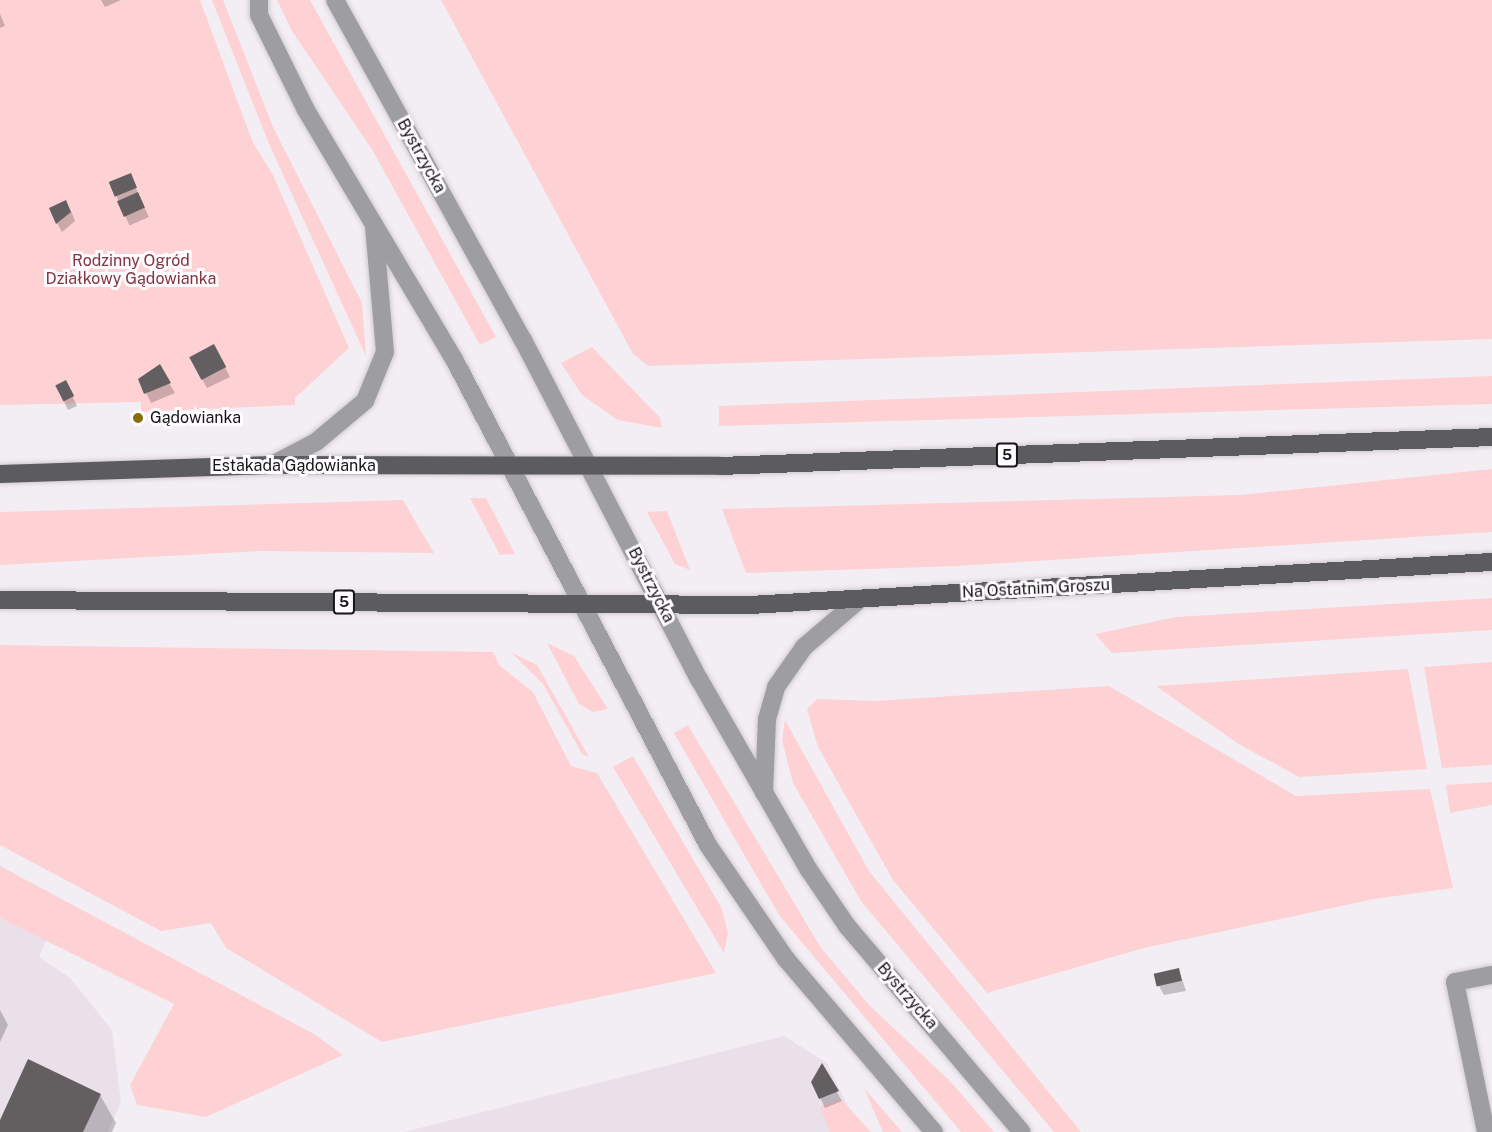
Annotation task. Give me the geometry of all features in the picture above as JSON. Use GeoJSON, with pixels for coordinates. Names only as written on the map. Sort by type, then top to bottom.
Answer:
{"type":"FeatureCollection","features":[{"type":"Feature","properties":{"kind":"main road","name":"5"},"geometry":{"type":"LineString","coordinates":[[588,464],[732,466],[1492,437]]}},
{"type":"Feature","properties":{"kind":"main road","name":"Estakada Gądowianka"},"geometry":{"type":"LineString","coordinates":[[0,474],[272,465],[588,464]]}},
{"type":"Feature","properties":{"kind":"main road","name":"Na Ostatnim Groszu"},"geometry":{"type":"LineString","coordinates":[[580,602],[660,603],[860,599],[1492,562]]}},
{"type":"Feature","properties":{"kind":"main road","name":"5"},"geometry":{"type":"LineString","coordinates":[[0,600],[580,602]]}},
{"type":"Feature","properties":{"kind":"street"},"geometry":{"type":"LineString","coordinates":[[259,0],[259,15],[277,55],[374,222],[508,463],[708,845],[744,901],[786,959],[934,1132]]}},
{"type":"Feature","properties":{"kind":"street","name":"Bystrzycka"},"geometry":{"type":"LineString","coordinates":[[335,0],[588,464],[764,795],[847,926],[1022,1132]]}},
{"type":"Feature","properties":{"kind":"street"},"geometry":{"type":"LineString","coordinates":[[272,465],[316,442],[365,401],[385,352],[374,222]]}},
{"type":"Feature","properties":{"kind":"street"},"geometry":{"type":"LineString","coordinates":[[764,795],[767,719],[776,687],[804,647],[860,599]]}},
{"type":"Feature","properties":{"kind":"street"},"geometry":{"type":"LineString","coordinates":[[1486,1132],[1455,982],[1492,975]]}},
{"type":"Feature","properties":{"kind":"shaded area"},"geometry":{"type":"Polygon","coordinates":[[[0,918],[46,940],[39,957],[70,978],[112,1030],[121,1102],[108,1132],[0,1132],[0,918]]]}},
{"type":"Feature","properties":{"kind":"shaded area"},"geometry":{"type":"Polygon","coordinates":[[[784,1036],[827,1063],[860,1132],[404,1132],[784,1036]]]}},
{"type":"Feature","properties":{"kind":"green space","name":"Rodzinny Ogród Działkowy Gądowianka"},"geometry":{"type":"Polygon","coordinates":[[[0,0],[200,0],[253,143],[273,175],[349,348],[295,398],[295,405],[141,412],[141,402],[0,405],[0,0]]]}},
{"type":"Feature","properties":{"kind":"green space"},"geometry":{"type":"Polygon","coordinates":[[[212,0],[223,0],[273,127],[362,303],[366,356],[269,144],[212,0]]]}},
{"type":"Feature","properties":{"kind":"green space"},"geometry":{"type":"Polygon","coordinates":[[[277,0],[310,0],[496,337],[480,345],[373,151],[292,31],[277,0]]]}},
{"type":"Feature","properties":{"kind":"green space"},"geometry":{"type":"Polygon","coordinates":[[[441,0],[1492,0],[1492,339],[648,366],[633,354],[441,0]]]}},
{"type":"Feature","properties":{"kind":"green space"},"geometry":{"type":"Polygon","coordinates":[[[592,347],[660,418],[662,428],[618,420],[582,395],[561,363],[592,347]]]}},
{"type":"Feature","properties":{"kind":"green space"},"geometry":{"type":"Polygon","coordinates":[[[1492,376],[1492,404],[719,426],[719,406],[1492,376]]]}},
{"type":"Feature","properties":{"kind":"green space"},"geometry":{"type":"Polygon","coordinates":[[[1492,469],[1492,532],[958,566],[746,573],[722,509],[1240,495],[1492,469]]]}},
{"type":"Feature","properties":{"kind":"green space"},"geometry":{"type":"Polygon","coordinates":[[[470,498],[486,498],[515,554],[500,555],[470,498]]]}},
{"type":"Feature","properties":{"kind":"green space"},"geometry":{"type":"Polygon","coordinates":[[[403,500],[434,553],[259,551],[0,565],[0,512],[403,500]]]}},
{"type":"Feature","properties":{"kind":"green space"},"geometry":{"type":"Polygon","coordinates":[[[667,511],[690,570],[675,564],[647,512],[667,511]]]}},
{"type":"Feature","properties":{"kind":"green space"},"geometry":{"type":"Polygon","coordinates":[[[1492,598],[1492,630],[1112,653],[1095,634],[1176,617],[1492,598]]]}},
{"type":"Feature","properties":{"kind":"green space"},"geometry":{"type":"Polygon","coordinates":[[[547,643],[574,656],[608,709],[593,712],[579,704],[547,643]]]}},
{"type":"Feature","properties":{"kind":"green space"},"geometry":{"type":"Polygon","coordinates":[[[0,645],[493,652],[500,666],[533,692],[571,766],[597,773],[716,973],[382,1042],[226,948],[211,923],[161,931],[0,845],[0,645]]]}},
{"type":"Feature","properties":{"kind":"green space"},"geometry":{"type":"Polygon","coordinates":[[[512,653],[537,665],[589,757],[582,754],[543,684],[512,653]]]}},
{"type":"Feature","properties":{"kind":"green space"},"geometry":{"type":"Polygon","coordinates":[[[1492,662],[1492,765],[1442,768],[1424,667],[1492,662]]]}},
{"type":"Feature","properties":{"kind":"green space"},"geometry":{"type":"Polygon","coordinates":[[[1408,669],[1427,769],[1299,777],[1237,743],[1156,686],[1408,669]]]}},
{"type":"Feature","properties":{"kind":"green space"},"geometry":{"type":"Polygon","coordinates":[[[1109,686],[1296,796],[1430,789],[1453,888],[1374,899],[1144,948],[987,993],[893,880],[818,747],[807,709],[817,699],[875,701],[1109,686]]]}},
{"type":"Feature","properties":{"kind":"green space"},"geometry":{"type":"Polygon","coordinates":[[[785,720],[869,871],[1081,1132],[1054,1132],[861,901],[793,783],[782,740],[785,720]]]}},
{"type":"Feature","properties":{"kind":"green space"},"geometry":{"type":"Polygon","coordinates":[[[688,725],[821,948],[870,1006],[951,1082],[994,1132],[961,1132],[779,915],[674,733],[688,725]]]}},
{"type":"Feature","properties":{"kind":"green space"},"geometry":{"type":"Polygon","coordinates":[[[633,756],[722,909],[728,933],[724,953],[613,767],[633,756]]]}},
{"type":"Feature","properties":{"kind":"green space"},"geometry":{"type":"Polygon","coordinates":[[[1492,782],[1492,805],[1450,813],[1446,785],[1492,782]]]}},
{"type":"Feature","properties":{"kind":"green space"},"geometry":{"type":"Polygon","coordinates":[[[0,866],[314,1034],[343,1055],[206,1117],[137,1105],[130,1085],[174,1004],[0,918],[0,866]]]}},
{"type":"Feature","properties":{"kind":"green space"},"geometry":{"type":"Polygon","coordinates":[[[864,1088],[902,1132],[883,1132],[864,1088]]]}},
{"type":"Feature","properties":{"kind":"green space"},"geometry":{"type":"Polygon","coordinates":[[[841,1099],[871,1132],[830,1132],[820,1107],[841,1099]]]}},
{"type":"Feature","properties":{"kind":"building"},"geometry":{"type":"Polygon","coordinates":[[[131,173],[137,188],[115,197],[109,182],[131,173]]]}},
{"type":"Feature","properties":{"kind":"building"},"geometry":{"type":"Polygon","coordinates":[[[138,192],[145,208],[124,217],[117,201],[138,192]]]}},
{"type":"Feature","properties":{"kind":"building"},"geometry":{"type":"Polygon","coordinates":[[[66,200],[71,212],[56,224],[49,208],[66,200]]]}},
{"type":"Feature","properties":{"kind":"building"},"geometry":{"type":"Polygon","coordinates":[[[214,344],[226,367],[201,380],[189,357],[214,344]]]}},
{"type":"Feature","properties":{"kind":"building"},"geometry":{"type":"Polygon","coordinates":[[[160,364],[171,383],[144,394],[138,379],[160,364]]]}},
{"type":"Feature","properties":{"kind":"building"},"geometry":{"type":"Polygon","coordinates":[[[66,380],[74,396],[63,401],[55,385],[66,380]]]}},
{"type":"Feature","properties":{"kind":"building"},"geometry":{"type":"Polygon","coordinates":[[[1179,968],[1182,981],[1157,987],[1154,974],[1179,968]]]}},
{"type":"Feature","properties":{"kind":"building"},"geometry":{"type":"Polygon","coordinates":[[[28,1059],[101,1094],[83,1132],[0,1132],[0,1120],[28,1059]]]}},
{"type":"Feature","properties":{"kind":"building"},"geometry":{"type":"Polygon","coordinates":[[[822,1063],[839,1091],[819,1099],[811,1082],[822,1063]]]}},
{"type":"Feature","properties":{"kind":"place","name":"Gądowianka"},"geometry":{"type":"Point","coordinates":[138,418]}}]}
